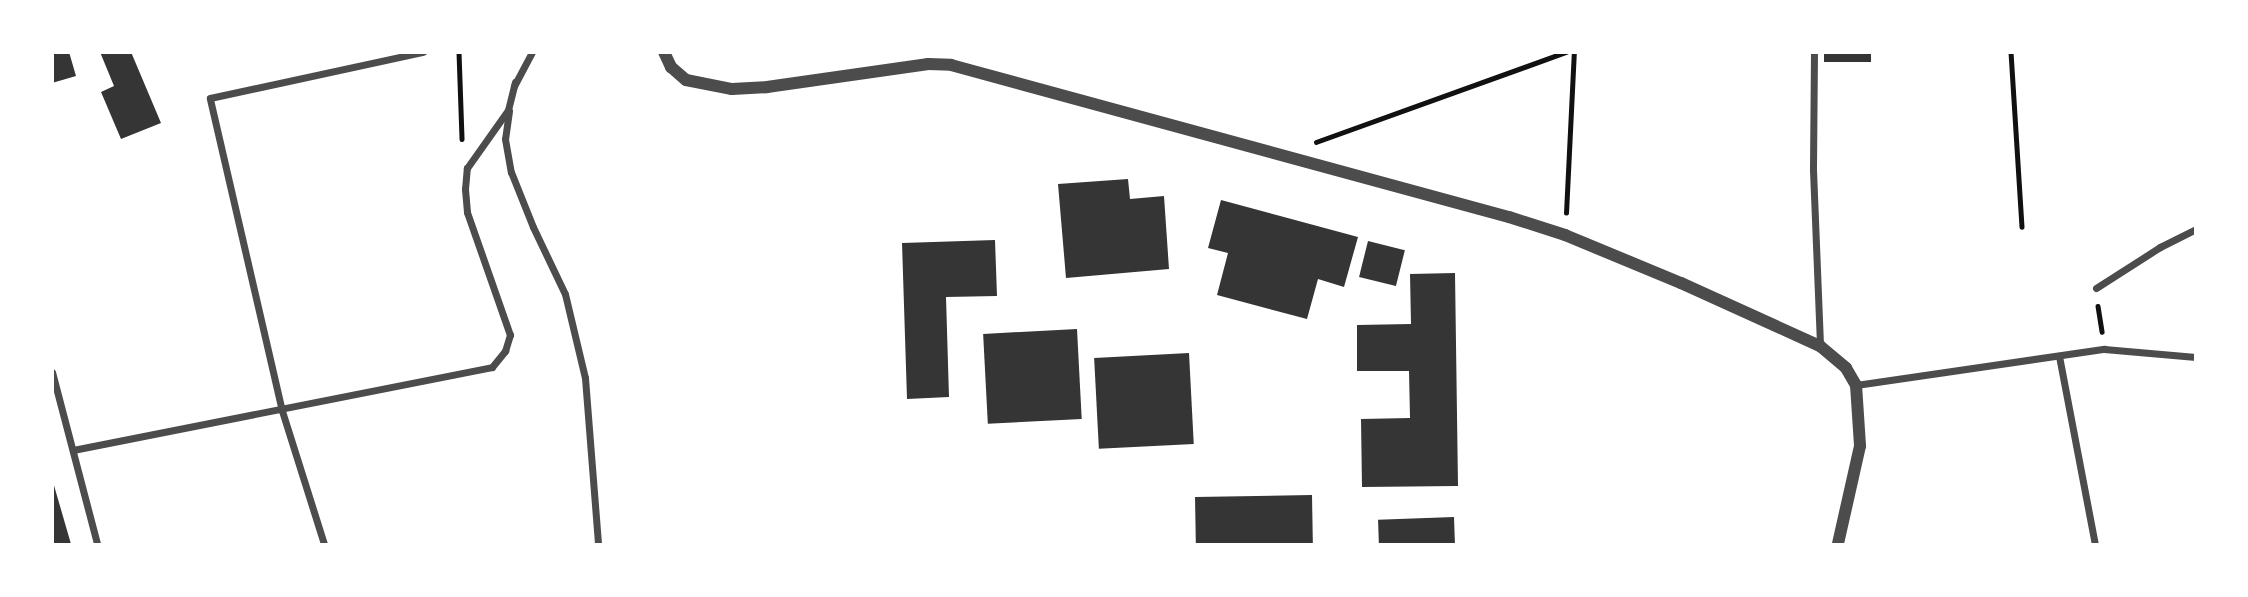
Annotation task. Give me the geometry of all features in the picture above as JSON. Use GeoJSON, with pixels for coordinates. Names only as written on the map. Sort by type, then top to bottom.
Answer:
{"type":"FeatureCollection","features":[{"type":"Feature","properties":{"kind":"street"},"geometry":{"type":"LineString","coordinates":[[324,544],[282,411],[210,98],[423,52]]}},
{"type":"Feature","properties":{"kind":"street"},"geometry":{"type":"LineString","coordinates":[[73,450],[282,411],[492,367],[505,351],[510,335],[467,212],[467,168],[508,110],[515,82],[532,52]]}},
{"type":"Feature","properties":{"kind":"street"},"geometry":{"type":"LineString","coordinates":[[664,52],[671,67],[686,80],[732,89],[768,87],[928,64],[951,65],[1463,204],[1565,235],[1681,283],[1820,346],[1838,359],[1856,386],[1860,446],[1838,544]]}},
{"type":"Feature","properties":{"kind":"street"},"geometry":{"type":"LineString","coordinates":[[1814,52],[1813,170],[1820,346]]}},
{"type":"Feature","properties":{"kind":"street"},"geometry":{"type":"LineString","coordinates":[[515,82],[505,139],[511,172],[533,227],[565,294],[582,366],[598,544]]}},
{"type":"Feature","properties":{"kind":"street"},"geometry":{"type":"LineString","coordinates":[[2096,288],[2160,247],[2196,229]]}},
{"type":"Feature","properties":{"kind":"street"},"geometry":{"type":"LineString","coordinates":[[1856,386],[2104,349],[2196,357]]}},
{"type":"Feature","properties":{"kind":"street"},"geometry":{"type":"LineString","coordinates":[[2059,356],[2095,544]]}},
{"type":"Feature","properties":{"kind":"street"},"geometry":{"type":"LineString","coordinates":[[52,372],[97,544]]}},
{"type":"Feature","properties":{"kind":"path"},"geometry":{"type":"LineString","coordinates":[[459,52],[463,148]]}},
{"type":"Feature","properties":{"kind":"path"},"geometry":{"type":"LineString","coordinates":[[1279,155],[1566,52]]}},
{"type":"Feature","properties":{"kind":"path"},"geometry":{"type":"LineString","coordinates":[[1565,235],[1574,52]]}},
{"type":"Feature","properties":{"kind":"path"},"geometry":{"type":"LineString","coordinates":[[2011,52],[2022,228]]}},
{"type":"Feature","properties":{"kind":"path"},"geometry":{"type":"LineString","coordinates":[[2096,288],[2104,349]]}},
{"type":"Feature","properties":{"kind":"building"},"geometry":{"type":"Polygon","coordinates":[[[52,52],[69,52],[76,76],[52,83],[52,52]]]}},
{"type":"Feature","properties":{"kind":"building"},"geometry":{"type":"Polygon","coordinates":[[[100,52],[131,52],[161,123],[121,139],[101,92],[114,86],[100,52]]]}},
{"type":"Feature","properties":{"kind":"building"},"geometry":{"type":"Polygon","coordinates":[[[1824,52],[1871,52],[1871,62],[1824,62],[1824,52]]]}},
{"type":"Feature","properties":{"kind":"building"},"geometry":{"type":"Polygon","coordinates":[[[1128,179],[1130,199],[1164,196],[1169,269],[1066,278],[1058,184],[1128,179]]]}},
{"type":"Feature","properties":{"kind":"building"},"geometry":{"type":"Polygon","coordinates":[[[1221,200],[1358,237],[1344,287],[1318,279],[1307,319],[1217,295],[1228,253],[1208,248],[1221,200]]]}},
{"type":"Feature","properties":{"kind":"building"},"geometry":{"type":"Polygon","coordinates":[[[995,240],[997,296],[946,297],[949,397],[907,399],[902,243],[995,240]]]}},
{"type":"Feature","properties":{"kind":"building"},"geometry":{"type":"Polygon","coordinates":[[[1368,241],[1405,250],[1396,286],[1359,277],[1368,241]]]}},
{"type":"Feature","properties":{"kind":"building"},"geometry":{"type":"Polygon","coordinates":[[[1455,273],[1458,486],[1362,487],[1361,419],[1410,418],[1409,371],[1357,371],[1357,325],[1411,324],[1410,274],[1455,273]]]}},
{"type":"Feature","properties":{"kind":"building"},"geometry":{"type":"Polygon","coordinates":[[[1077,329],[1082,419],[988,424],[983,334],[1077,329]]]}},
{"type":"Feature","properties":{"kind":"building"},"geometry":{"type":"Polygon","coordinates":[[[1189,353],[1194,444],[1099,449],[1094,358],[1189,353]]]}},
{"type":"Feature","properties":{"kind":"building"},"geometry":{"type":"Polygon","coordinates":[[[53,482],[71,544],[52,544],[53,482]]]}},
{"type":"Feature","properties":{"kind":"building"},"geometry":{"type":"Polygon","coordinates":[[[1312,495],[1313,544],[1196,544],[1195,497],[1312,495]]]}},
{"type":"Feature","properties":{"kind":"building"},"geometry":{"type":"Polygon","coordinates":[[[1454,517],[1455,544],[1379,544],[1378,520],[1454,517]]]}}]}
